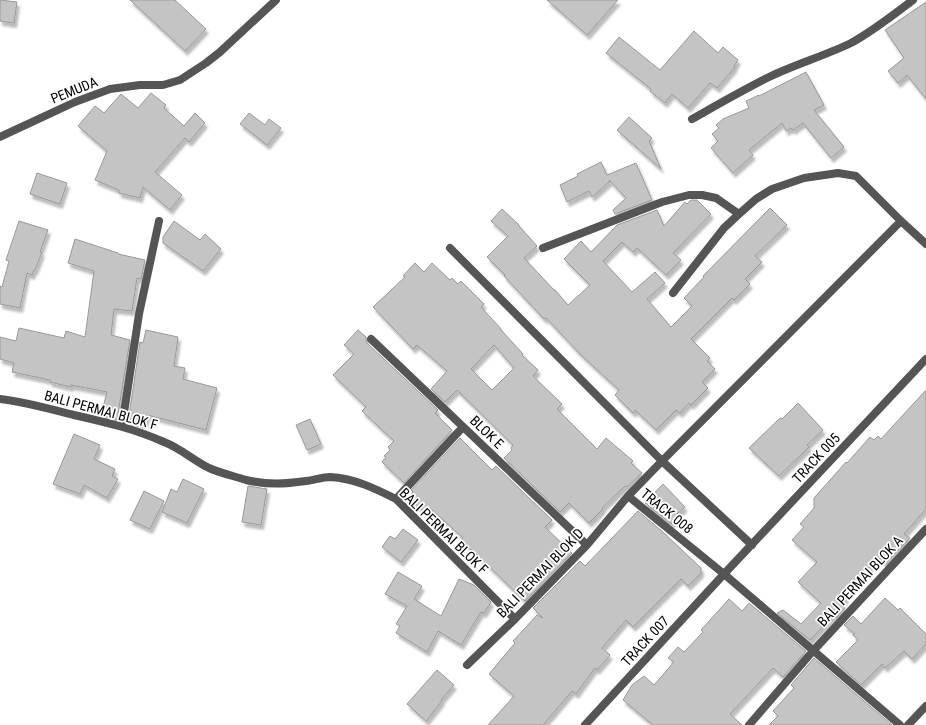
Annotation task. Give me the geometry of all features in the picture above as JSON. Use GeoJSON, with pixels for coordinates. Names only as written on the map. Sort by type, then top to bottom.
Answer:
{"type":"FeatureCollection","features":[{"type":"Feature","properties":{"kind":"street","name":"PEMUDA"},"geometry":{"type":"LineString","coordinates":[[0,137],[38,119],[110,89],[140,85],[163,85],[180,80],[220,52],[276,0]]}},
{"type":"Feature","properties":{"kind":"street"},"geometry":{"type":"LineString","coordinates":[[692,118],[791,67],[829,53],[850,43],[882,24],[913,0]]}},
{"type":"Feature","properties":{"kind":"street"},"geometry":{"type":"LineString","coordinates":[[673,293],[724,228],[756,199],[772,189],[804,178],[838,173],[856,176],[926,244]]}},
{"type":"Feature","properties":{"kind":"street"},"geometry":{"type":"LineString","coordinates":[[543,248],[662,202],[689,195],[702,195],[716,198],[739,214]]}},
{"type":"Feature","properties":{"kind":"street"},"geometry":{"type":"LineString","coordinates":[[122,426],[139,314],[159,221]]}},
{"type":"Feature","properties":{"kind":"street","name":"TRACK 008"},"geometry":{"type":"LineString","coordinates":[[900,725],[724,574],[628,496],[901,221]]}},
{"type":"Feature","properties":{"kind":"street"},"geometry":{"type":"LineString","coordinates":[[450,248],[662,461],[752,545]]}},
{"type":"Feature","properties":{"kind":"street","name":"BLOK E"},"geometry":{"type":"LineString","coordinates":[[371,339],[587,545]]}},
{"type":"Feature","properties":{"kind":"street","name":"TRACK 005"},"geometry":{"type":"LineString","coordinates":[[724,574],[926,359]]}},
{"type":"Feature","properties":{"kind":"street","name":"BALI PERMAI BLOK F"},"geometry":{"type":"LineString","coordinates":[[0,399],[60,411],[122,426],[173,445],[209,468],[264,484],[305,481],[328,477],[347,479],[372,487],[396,499],[515,619]]}},
{"type":"Feature","properties":{"kind":"street"},"geometry":{"type":"LineString","coordinates":[[396,499],[463,427]]}},
{"type":"Feature","properties":{"kind":"street","name":"BALI PERMAI BLOK D"},"geometry":{"type":"LineString","coordinates":[[467,665],[515,619],[587,545],[628,496]]}},
{"type":"Feature","properties":{"kind":"street","name":"BALI PERMAI BLOK A"},"geometry":{"type":"LineString","coordinates":[[750,725],[813,651],[926,529]]}},
{"type":"Feature","properties":{"kind":"street","name":"TRACK 007"},"geometry":{"type":"LineString","coordinates":[[585,725],[724,574]]}},
{"type":"Feature","properties":{"kind":"street"},"geometry":{"type":"LineString","coordinates":[[908,725],[926,706]]}},
{"type":"Feature","properties":{"kind":"building"},"geometry":{"type":"Polygon","coordinates":[[[0,0],[17,2],[14,23],[0,21],[0,0]]]}},
{"type":"Feature","properties":{"kind":"building"},"geometry":{"type":"Polygon","coordinates":[[[130,0],[175,0],[206,29],[185,51],[130,0]]]}},
{"type":"Feature","properties":{"kind":"building"},"geometry":{"type":"Polygon","coordinates":[[[547,0],[618,0],[587,35],[547,0]]]}},
{"type":"Feature","properties":{"kind":"building"},"geometry":{"type":"Polygon","coordinates":[[[926,2],[926,99],[907,75],[898,83],[888,71],[904,58],[885,30],[926,2]]]}},
{"type":"Feature","properties":{"kind":"building"},"geometry":{"type":"Polygon","coordinates":[[[694,31],[718,53],[723,47],[738,60],[734,66],[735,67],[717,88],[710,83],[688,108],[672,94],[665,103],[650,91],[651,89],[606,53],[619,37],[660,70],[694,31]]]}},
{"type":"Feature","properties":{"kind":"building"},"geometry":{"type":"Polygon","coordinates":[[[806,72],[824,105],[814,110],[844,147],[831,158],[803,123],[793,130],[791,128],[786,131],[782,123],[749,150],[753,155],[733,173],[711,148],[718,141],[712,134],[719,128],[716,125],[723,119],[749,108],[746,101],[806,72]]]}},
{"type":"Feature","properties":{"kind":"building"},"geometry":{"type":"Polygon","coordinates":[[[151,93],[166,105],[164,108],[184,126],[195,113],[205,123],[189,142],[185,138],[155,172],[182,195],[170,210],[143,187],[140,198],[119,193],[119,190],[95,180],[107,151],[78,126],[95,106],[104,113],[121,94],[138,108],[151,93]]]}},
{"type":"Feature","properties":{"kind":"building"},"geometry":{"type":"Polygon","coordinates":[[[249,113],[265,125],[269,119],[281,128],[267,145],[240,124],[249,113]]]}},
{"type":"Feature","properties":{"kind":"building"},"geometry":{"type":"Polygon","coordinates":[[[629,117],[652,138],[649,141],[661,169],[617,130],[629,117]]]}},
{"type":"Feature","properties":{"kind":"building"},"geometry":{"type":"Polygon","coordinates":[[[601,162],[607,175],[636,163],[652,200],[615,214],[613,210],[626,198],[610,181],[592,197],[589,191],[567,202],[560,185],[578,176],[577,174],[601,162]]]}},
{"type":"Feature","properties":{"kind":"building"},"geometry":{"type":"Polygon","coordinates":[[[37,173],[67,183],[60,204],[30,194],[37,173]]]}},
{"type":"Feature","properties":{"kind":"building"},"geometry":{"type":"Polygon","coordinates":[[[691,200],[697,200],[711,214],[673,253],[681,260],[666,275],[637,248],[633,252],[622,242],[603,261],[632,292],[655,272],[665,283],[647,299],[671,327],[692,306],[684,298],[704,277],[703,276],[770,208],[787,225],[755,256],[762,262],[745,279],[750,284],[734,300],[732,298],[691,339],[710,358],[707,361],[715,369],[702,382],[708,388],[691,405],[689,403],[680,413],[676,410],[656,430],[635,410],[633,413],[615,395],[619,390],[581,355],[546,318],[544,319],[487,257],[508,236],[491,221],[502,209],[519,225],[537,246],[524,258],[568,305],[590,285],[564,259],[581,241],[591,252],[617,225],[657,210],[664,226],[685,202],[687,204],[691,200]]]}},
{"type":"Feature","properties":{"kind":"building"},"geometry":{"type":"Polygon","coordinates":[[[19,221],[48,230],[35,270],[32,275],[27,273],[20,308],[0,304],[0,286],[2,287],[9,261],[6,260],[19,221]]]}},
{"type":"Feature","properties":{"kind":"building"},"geometry":{"type":"Polygon","coordinates":[[[174,221],[200,240],[205,234],[221,249],[203,271],[163,243],[163,237],[174,221]]]}},
{"type":"Feature","properties":{"kind":"building"},"geometry":{"type":"Polygon","coordinates":[[[75,239],[118,254],[145,260],[141,279],[137,278],[132,311],[114,309],[111,335],[130,340],[117,420],[101,415],[107,392],[71,385],[71,387],[50,382],[50,380],[12,372],[14,363],[0,359],[0,337],[16,341],[19,328],[64,338],[66,331],[85,337],[94,271],[68,263],[75,239]]]}},
{"type":"Feature","properties":{"kind":"building"},"geometry":{"type":"Polygon","coordinates":[[[415,263],[424,272],[432,263],[450,280],[452,278],[458,284],[461,281],[484,304],[481,307],[523,354],[522,355],[538,370],[533,376],[562,404],[557,409],[597,449],[606,438],[633,461],[631,463],[642,473],[627,487],[625,486],[589,523],[569,503],[560,512],[504,458],[512,450],[511,448],[513,445],[457,390],[445,402],[431,389],[447,371],[417,345],[413,349],[373,307],[405,277],[403,276],[415,263]],[[494,345],[471,369],[492,390],[514,368],[494,345]]]}},
{"type":"Feature","properties":{"kind":"building"},"geometry":{"type":"Polygon","coordinates":[[[146,330],[178,337],[174,366],[185,368],[183,379],[217,388],[206,430],[147,415],[145,424],[128,422],[140,342],[143,343],[146,330]]]}},
{"type":"Feature","properties":{"kind":"building"},"geometry":{"type":"Polygon","coordinates":[[[358,330],[366,337],[367,343],[438,410],[435,413],[452,430],[404,483],[382,462],[386,457],[384,456],[390,450],[388,447],[394,441],[362,411],[366,407],[333,375],[354,354],[344,345],[358,330]]]}},
{"type":"Feature","properties":{"kind":"building"},"geometry":{"type":"Polygon","coordinates":[[[926,390],[926,509],[904,534],[910,538],[886,564],[878,558],[844,596],[846,598],[841,604],[845,608],[836,618],[833,616],[810,640],[777,613],[783,610],[801,624],[821,603],[798,582],[817,562],[792,540],[804,527],[800,524],[814,508],[814,498],[846,462],[847,463],[870,437],[874,440],[878,436],[881,439],[926,390]]]}},
{"type":"Feature","properties":{"kind":"building"},"geometry":{"type":"Polygon","coordinates":[[[798,403],[823,430],[807,445],[809,447],[779,476],[749,448],[798,403]]]}},
{"type":"Feature","properties":{"kind":"building"},"geometry":{"type":"Polygon","coordinates":[[[310,419],[321,444],[307,450],[296,425],[310,419]]]}},
{"type":"Feature","properties":{"kind":"building"},"geometry":{"type":"Polygon","coordinates":[[[74,434],[100,445],[94,459],[115,469],[112,476],[118,479],[107,498],[84,485],[80,494],[53,484],[74,434]]]}},
{"type":"Feature","properties":{"kind":"building"},"geometry":{"type":"Polygon","coordinates":[[[460,438],[492,470],[496,466],[552,520],[545,527],[572,553],[525,601],[461,540],[463,538],[430,508],[425,513],[409,497],[413,492],[411,490],[460,438]]]}},
{"type":"Feature","properties":{"kind":"building"},"geometry":{"type":"Polygon","coordinates":[[[183,479],[204,489],[187,523],[162,512],[171,489],[177,492],[183,479]]]}},
{"type":"Feature","properties":{"kind":"building"},"geometry":{"type":"Polygon","coordinates":[[[663,484],[685,507],[677,514],[679,516],[671,524],[645,503],[663,484]]]}},
{"type":"Feature","properties":{"kind":"building"},"geometry":{"type":"Polygon","coordinates":[[[248,486],[267,489],[261,525],[242,522],[248,486]]]}},
{"type":"Feature","properties":{"kind":"building"},"geometry":{"type":"Polygon","coordinates":[[[144,491],[164,501],[150,529],[130,520],[144,491]]]}},
{"type":"Feature","properties":{"kind":"building"},"geometry":{"type":"Polygon","coordinates":[[[638,511],[663,532],[701,568],[701,573],[688,586],[681,579],[633,627],[626,620],[602,648],[610,655],[597,670],[595,668],[576,694],[572,691],[543,725],[488,725],[514,696],[489,674],[515,643],[513,641],[537,615],[543,618],[533,608],[580,561],[585,566],[638,511]]]}},
{"type":"Feature","properties":{"kind":"building"},"geometry":{"type":"Polygon","coordinates":[[[403,529],[418,540],[401,562],[382,547],[390,536],[395,539],[403,529]]]}},
{"type":"Feature","properties":{"kind":"building"},"geometry":{"type":"Polygon","coordinates":[[[398,572],[422,586],[414,599],[441,616],[459,579],[474,585],[491,602],[484,613],[481,612],[461,645],[438,631],[427,652],[396,633],[400,626],[396,624],[407,606],[385,594],[398,572]]]}},
{"type":"Feature","properties":{"kind":"building"},"geometry":{"type":"Polygon","coordinates":[[[885,598],[898,610],[900,608],[926,634],[926,644],[912,659],[904,651],[885,668],[882,664],[861,685],[836,662],[858,640],[853,635],[855,634],[844,625],[853,616],[861,624],[885,598]]]}},
{"type":"Feature","properties":{"kind":"building"},"geometry":{"type":"Polygon","coordinates":[[[729,599],[742,611],[749,603],[806,651],[783,677],[773,668],[730,714],[742,725],[653,725],[623,700],[632,685],[644,676],[654,685],[674,662],[668,658],[678,647],[684,652],[703,632],[701,630],[729,599]]]}},
{"type":"Feature","properties":{"kind":"building"},"geometry":{"type":"Polygon","coordinates":[[[814,658],[892,725],[769,725],[778,716],[773,711],[794,688],[791,685],[814,658]]]}},
{"type":"Feature","properties":{"kind":"building"},"geometry":{"type":"Polygon","coordinates":[[[437,670],[454,685],[426,721],[407,704],[437,670]]]}}]}
